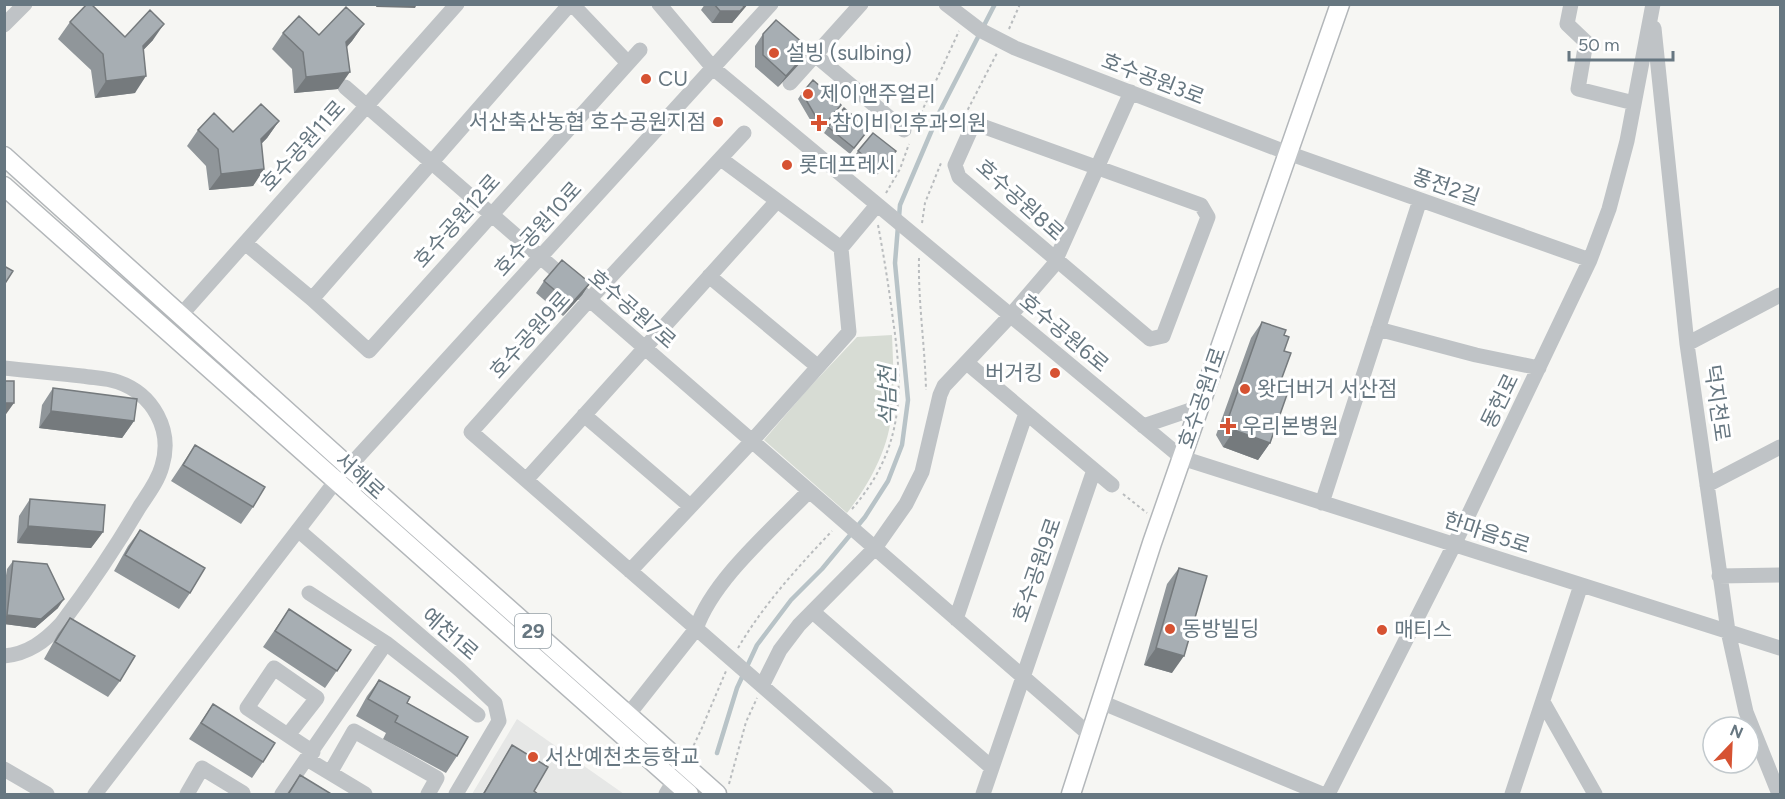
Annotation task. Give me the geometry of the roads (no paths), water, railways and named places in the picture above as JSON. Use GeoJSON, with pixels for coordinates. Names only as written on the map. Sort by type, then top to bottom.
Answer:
{"type":"FeatureCollection","features":[{"type":"Feature","properties":{"kind":"main road","name":"호수공원1로"},"geometry":{"type":"LineString","coordinates":[[1071,795],[1159,523],[1340,4]]}},
{"type":"Feature","properties":{"kind":"main road","name":"서해로"},"geometry":{"type":"LineString","coordinates":[[4,156],[717,795]]}},
{"type":"Feature","properties":{"kind":"main road","name":"서해로"},"geometry":{"type":"LineString","coordinates":[[4,186],[335,482],[670,788],[688,795]]}},
{"type":"Feature","properties":{"kind":"street"},"geometry":{"type":"LineString","coordinates":[[4,25],[25,4]]}},
{"type":"Feature","properties":{"kind":"street","name":"호수공원11로"},"geometry":{"type":"LineString","coordinates":[[181,315],[457,4]]}},
{"type":"Feature","properties":{"kind":"street"},"geometry":{"type":"LineString","coordinates":[[312,299],[571,4],[628,63]]}},
{"type":"Feature","properties":{"kind":"street"},"geometry":{"type":"LineString","coordinates":[[630,571],[752,441],[849,332],[841,248],[877,205],[713,68],[659,4]]}},
{"type":"Feature","properties":{"kind":"street","name":"호수공원10로"},"geometry":{"type":"LineString","coordinates":[[335,482],[771,4]]}},
{"type":"Feature","properties":{"kind":"street"},"geometry":{"type":"LineString","coordinates":[[790,83],[861,4]]}},
{"type":"Feature","properties":{"kind":"street","name":"호수공원3로"},"geometry":{"type":"LineString","coordinates":[[946,4],[980,30],[1015,48],[1288,153]]}},
{"type":"Feature","properties":{"kind":"street"},"geometry":{"type":"LineString","coordinates":[[1571,4],[1568,24],[1586,42],[1578,89],[1634,103]]}},
{"type":"Feature","properties":{"kind":"street","name":"동헌로"},"geometry":{"type":"LineString","coordinates":[[1328,795],[1454,544],[1590,260],[1609,209],[1627,141],[1652,7]]}},
{"type":"Feature","properties":{"kind":"street","name":"덕지천로"},"geometry":{"type":"LineString","coordinates":[[1652,7],[1687,344],[1719,576],[1728,631],[1746,712],[1775,793]]}},
{"type":"Feature","properties":{"kind":"street","name":"호수공원12로"},"geometry":{"type":"LineString","coordinates":[[245,243],[369,351],[640,50]]}},
{"type":"Feature","properties":{"kind":"street"},"geometry":{"type":"LineString","coordinates":[[815,55],[909,133]]}},
{"type":"Feature","properties":{"kind":"street","name":"호수공원7로"},"geometry":{"type":"LineString","coordinates":[[345,87],[870,544]]}},
{"type":"Feature","properties":{"kind":"street","name":"호수공원8로"},"geometry":{"type":"LineString","coordinates":[[1011,316],[1053,266],[1131,92]]}},
{"type":"Feature","properties":{"kind":"street","name":"호수공원8로"},"geometry":{"type":"LineString","coordinates":[[982,126],[1097,168],[1201,205],[1208,217],[1163,336],[1150,339],[959,177],[955,165],[972,127],[982,126]]}},
{"type":"Feature","properties":{"kind":"street","name":"호수공원9로"},"geometry":{"type":"LineString","coordinates":[[744,133],[589,300],[471,432],[762,686]]}},
{"type":"Feature","properties":{"kind":"street","name":"풍전2길"},"geometry":{"type":"LineString","coordinates":[[1288,153],[1590,260]]}},
{"type":"Feature","properties":{"kind":"street"},"geometry":{"type":"LineString","coordinates":[[721,159],[841,248]]}},
{"type":"Feature","properties":{"kind":"street"},"geometry":{"type":"LineString","coordinates":[[1322,502],[1420,200]]}},
{"type":"Feature","properties":{"kind":"street"},"geometry":{"type":"LineString","coordinates":[[526,480],[777,201]]}},
{"type":"Feature","properties":{"kind":"street","name":"호수공원6로"},"geometry":{"type":"LineString","coordinates":[[877,205],[1182,458]]}},
{"type":"Feature","properties":{"kind":"street"},"geometry":{"type":"LineString","coordinates":[[710,276],[817,366]]}},
{"type":"Feature","properties":{"kind":"street"},"geometry":{"type":"LineString","coordinates":[[1687,344],[1780,295]]}},
{"type":"Feature","properties":{"kind":"street"},"geometry":{"type":"LineString","coordinates":[[886,795],[762,686],[780,651],[799,625],[813,612],[906,504],[922,472],[944,386],[1011,316]]}},
{"type":"Feature","properties":{"kind":"street"},"geometry":{"type":"LineString","coordinates":[[1378,329],[1476,356],[1539,368]]}},
{"type":"Feature","properties":{"kind":"street"},"geometry":{"type":"LineString","coordinates":[[967,363],[1112,485]]}},
{"type":"Feature","properties":{"kind":"street"},"geometry":{"type":"LineString","coordinates":[[4,368],[122,383],[141,394],[156,410],[164,433],[165,449],[158,476],[131,523],[61,624],[33,648],[4,656]]}},
{"type":"Feature","properties":{"kind":"street"},"geometry":{"type":"LineString","coordinates":[[1143,426],[1199,407]]}},
{"type":"Feature","properties":{"kind":"street"},"geometry":{"type":"LineString","coordinates":[[956,619],[1026,413]]}},
{"type":"Feature","properties":{"kind":"street"},"geometry":{"type":"LineString","coordinates":[[584,416],[690,506]]}},
{"type":"Feature","properties":{"kind":"street"},"geometry":{"type":"LineString","coordinates":[[1707,485],[1780,447]]}},
{"type":"Feature","properties":{"kind":"street","name":"한마음5로"},"geometry":{"type":"LineString","coordinates":[[1182,458],[1780,648]]}},
{"type":"Feature","properties":{"kind":"street","name":"호수공원9로"},"geometry":{"type":"LineString","coordinates":[[983,795],[1094,470]]}},
{"type":"Feature","properties":{"kind":"street"},"geometry":{"type":"LineString","coordinates":[[96,795],[335,482]]}},
{"type":"Feature","properties":{"kind":"street"},"geometry":{"type":"LineString","coordinates":[[628,715],[696,628],[712,596],[737,566],[809,491]]}},
{"type":"Feature","properties":{"kind":"street","name":"예천1로"},"geometry":{"type":"LineString","coordinates":[[298,530],[460,670],[495,704],[499,721],[456,795]]}},
{"type":"Feature","properties":{"kind":"street"},"geometry":{"type":"LineString","coordinates":[[870,544],[1090,736]]}},
{"type":"Feature","properties":{"kind":"street"},"geometry":{"type":"LineString","coordinates":[[1719,576],[1780,575]]}},
{"type":"Feature","properties":{"kind":"street"},"geometry":{"type":"LineString","coordinates":[[1512,795],[1581,585]]}},
{"type":"Feature","properties":{"kind":"street"},"geometry":{"type":"LineString","coordinates":[[309,593],[386,643],[478,715]]}},
{"type":"Feature","properties":{"kind":"street"},"geometry":{"type":"LineString","coordinates":[[813,612],[992,767]]}},
{"type":"Feature","properties":{"kind":"street"},"geometry":{"type":"LineString","coordinates":[[282,795],[386,643]]}},
{"type":"Feature","properties":{"kind":"street"},"geometry":{"type":"LineString","coordinates":[[288,735],[317,698],[274,668],[247,708],[288,735],[330,773],[365,795]]}},
{"type":"Feature","properties":{"kind":"street"},"geometry":{"type":"LineString","coordinates":[[1101,702],[1322,795]]}},
{"type":"Feature","properties":{"kind":"street"},"geometry":{"type":"LineString","coordinates":[[1543,702],[1595,795]]}},
{"type":"Feature","properties":{"kind":"street"},"geometry":{"type":"LineString","coordinates":[[330,773],[354,731],[437,778],[428,795]]}},
{"type":"Feature","properties":{"kind":"street"},"geometry":{"type":"LineString","coordinates":[[187,795],[202,768],[243,793],[242,795]]}},
{"type":"Feature","properties":{"kind":"street"},"geometry":{"type":"LineString","coordinates":[[4,769],[47,795]]}},
{"type":"Feature","properties":{"kind":"waterway","name":"석남천"},"geometry":{"type":"LineString","coordinates":[[899,217],[900,205],[940,111],[995,4]]}},
{"type":"Feature","properties":{"kind":"waterway","name":"석남천"},"geometry":{"type":"LineString","coordinates":[[717,753],[737,688],[757,645],[791,600],[822,569],[865,517],[888,481],[902,445],[908,400],[895,263],[898,226]]}},
{"type":"Feature","properties":{"kind":"place","name":"설빙 (sulbing)"},"geometry":{"type":"Point","coordinates":[774,53]}},
{"type":"Feature","properties":{"kind":"place","name":"CU"},"geometry":{"type":"Point","coordinates":[646,79]}},
{"type":"Feature","properties":{"kind":"place","name":"제이앤주얼리"},"geometry":{"type":"Point","coordinates":[808,94]}},
{"type":"Feature","properties":{"kind":"place","name":"서산축산농협 호수공원지점"},"geometry":{"type":"Point","coordinates":[718,122]}},
{"type":"Feature","properties":{"kind":"place","name":"참이비인후과의원"},"geometry":{"type":"Point","coordinates":[819,123]}},
{"type":"Feature","properties":{"kind":"place","name":"롯데프레시"},"geometry":{"type":"Point","coordinates":[787,165]}},
{"type":"Feature","properties":{"kind":"place","name":"버거킹"},"geometry":{"type":"Point","coordinates":[1055,373]}},
{"type":"Feature","properties":{"kind":"place","name":"왓더버거 서산점"},"geometry":{"type":"Point","coordinates":[1245,389]}},
{"type":"Feature","properties":{"kind":"place","name":"우리본병원"},"geometry":{"type":"Point","coordinates":[1228,426]}},
{"type":"Feature","properties":{"kind":"place","name":"동방빌딩"},"geometry":{"type":"Point","coordinates":[1170,629]}},
{"type":"Feature","properties":{"kind":"place","name":"매티스"},"geometry":{"type":"Point","coordinates":[1382,630]}},
{"type":"Feature","properties":{"kind":"place","name":"서산예천초등학교"},"geometry":{"type":"Point","coordinates":[533,757]}}]}
